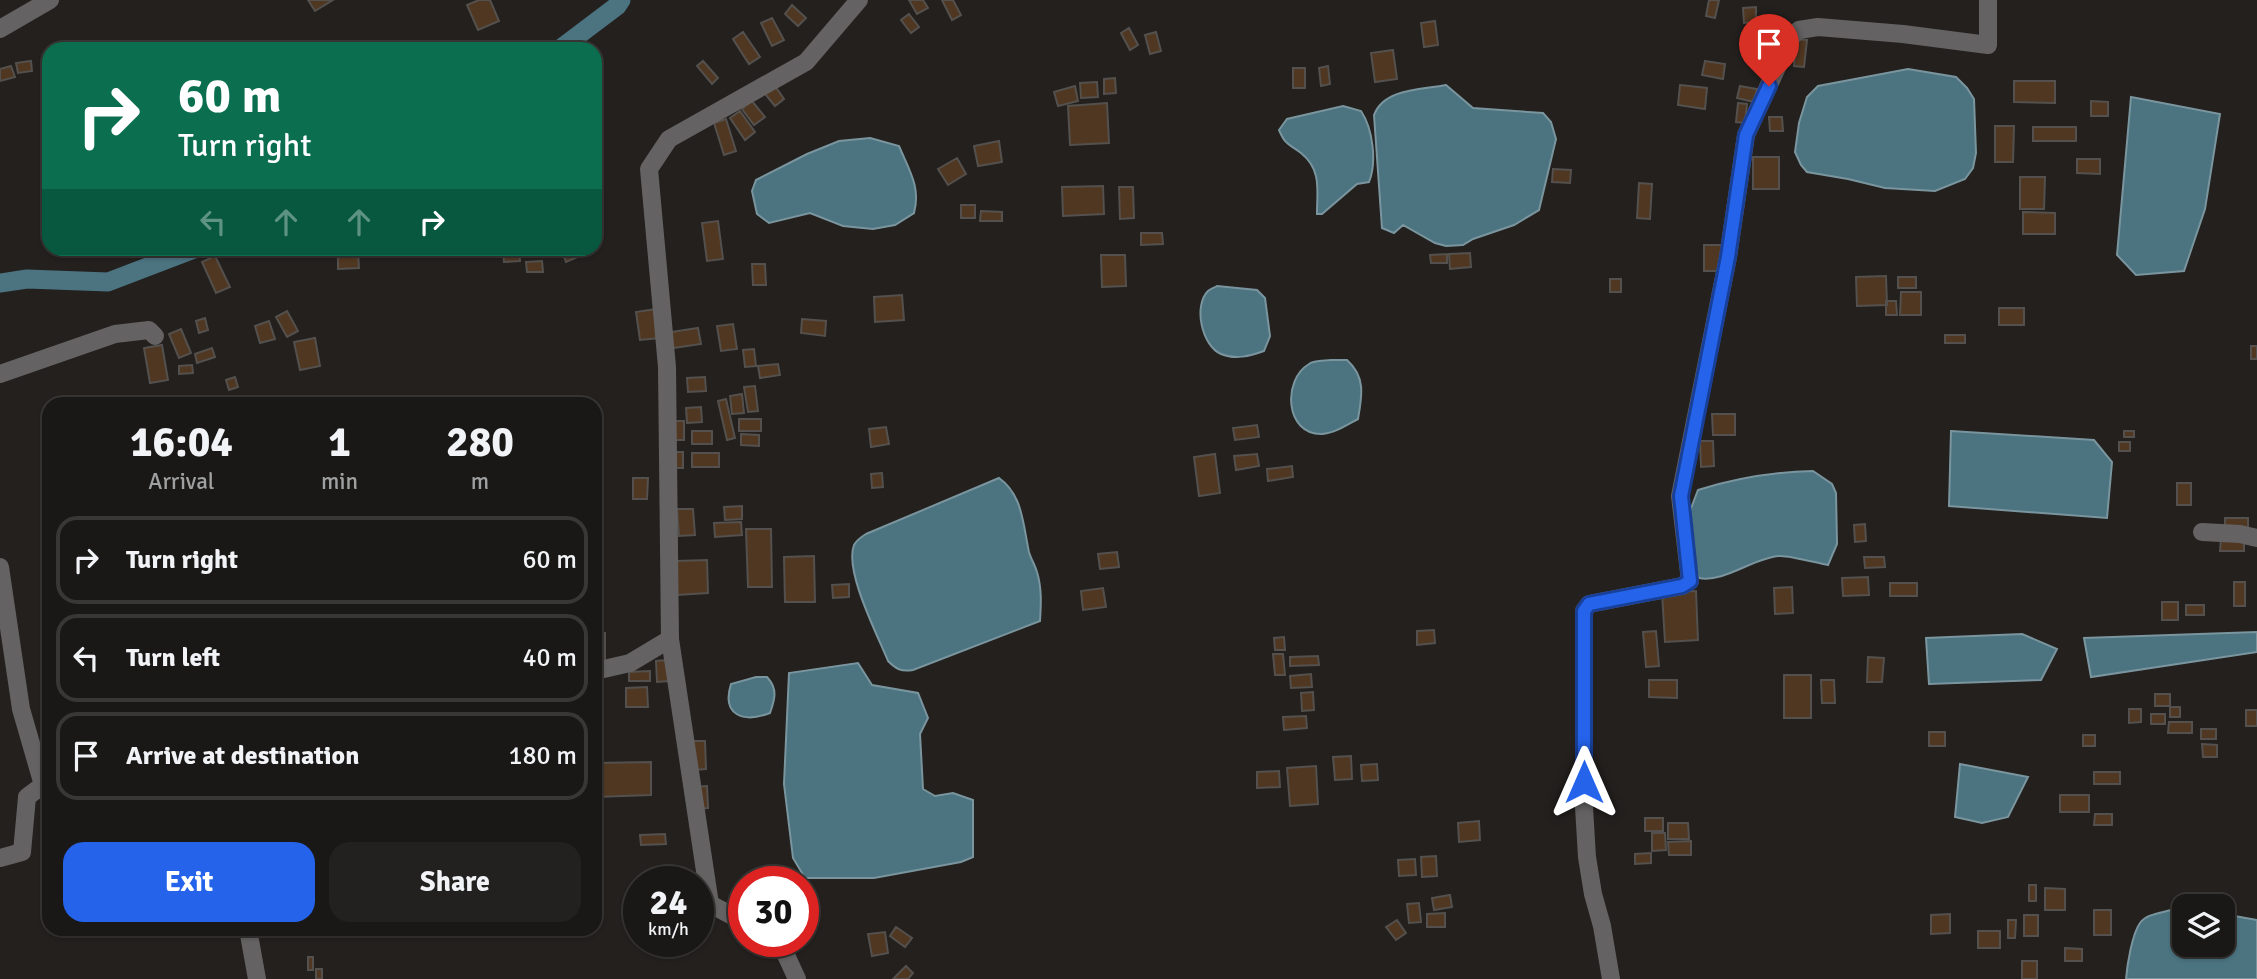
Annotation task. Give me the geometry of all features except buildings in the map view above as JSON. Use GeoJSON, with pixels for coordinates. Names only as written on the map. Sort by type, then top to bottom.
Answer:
{"type":"FeatureCollection","features":[{"type":"Feature","properties":{"kind":"street"},"geometry":{"type":"LineString","coordinates":[[0,29],[50,0]]}},
{"type":"Feature","properties":{"kind":"street"},"geometry":{"type":"LineString","coordinates":[[728,914],[710,904],[670,639],[667,367],[649,169],[669,139],[806,62],[859,0]]}},
{"type":"Feature","properties":{"kind":"street"},"geometry":{"type":"LineString","coordinates":[[1611,979],[1587,857],[1584,807],[1584,611],[1589,604],[1682,586],[1690,581],[1681,496],[1728,257],[1746,135],[1791,37],[1799,30],[1818,27],[1988,44],[1988,0]]}},
{"type":"Feature","properties":{"kind":"street"},"geometry":{"type":"LineString","coordinates":[[0,374],[115,334],[149,330],[155,337]]}},
{"type":"Feature","properties":{"kind":"street"},"geometry":{"type":"LineString","coordinates":[[2202,532],[2240,534],[2257,538]]}},
{"type":"Feature","properties":{"kind":"street"},"geometry":{"type":"LineString","coordinates":[[0,567],[21,709],[42,772]]}},
{"type":"Feature","properties":{"kind":"street"},"geometry":{"type":"LineString","coordinates":[[602,669],[630,663],[670,639]]}},
{"type":"Feature","properties":{"kind":"street"},"geometry":{"type":"LineString","coordinates":[[0,858],[22,852],[27,797],[42,787]]}},
{"type":"Feature","properties":{"kind":"street"},"geometry":{"type":"LineString","coordinates":[[249,936],[257,979]]}},
{"type":"Feature","properties":{"kind":"street"},"geometry":{"type":"LineString","coordinates":[[787,957],[797,979]]}},
{"type":"Feature","properties":{"kind":"water"},"geometry":{"type":"Polygon","coordinates":[[[1908,69],[1956,77],[1974,99],[1976,153],[1973,168],[1965,179],[1935,191],[1885,188],[1807,172],[1795,152],[1799,123],[1807,97],[1818,86],[1908,69]]]}},
{"type":"Feature","properties":{"kind":"water"},"geometry":{"type":"Polygon","coordinates":[[[1446,85],[1473,108],[1543,113],[1551,122],[1556,139],[1539,210],[1514,225],[1463,245],[1446,246],[1435,243],[1403,225],[1394,233],[1382,228],[1374,115],[1379,106],[1395,95],[1446,85]]]}},
{"type":"Feature","properties":{"kind":"water"},"geometry":{"type":"Polygon","coordinates":[[[2131,97],[2220,114],[2205,209],[2184,271],[2136,275],[2117,255],[2131,97]]]}},
{"type":"Feature","properties":{"kind":"water"},"geometry":{"type":"Polygon","coordinates":[[[1343,106],[1361,111],[1365,118],[1372,146],[1371,174],[1369,182],[1357,184],[1322,214],[1317,214],[1317,181],[1312,166],[1286,142],[1279,130],[1287,119],[1343,106]]]}},
{"type":"Feature","properties":{"kind":"water"},"geometry":{"type":"Polygon","coordinates":[[[870,138],[899,146],[915,187],[914,213],[895,225],[873,229],[843,226],[810,213],[769,223],[757,214],[752,191],[756,180],[839,141],[870,138]]]}},
{"type":"Feature","properties":{"kind":"water"},"geometry":{"type":"Polygon","coordinates":[[[1217,286],[1257,290],[1265,298],[1270,336],[1264,351],[1232,357],[1214,350],[1202,325],[1201,306],[1208,291],[1217,286]]]}},
{"type":"Feature","properties":{"kind":"water"},"geometry":{"type":"Polygon","coordinates":[[[1347,360],[1357,373],[1361,387],[1358,419],[1332,432],[1310,432],[1301,426],[1295,417],[1291,393],[1294,382],[1300,372],[1311,363],[1347,360]]]}},
{"type":"Feature","properties":{"kind":"water"},"geometry":{"type":"Polygon","coordinates":[[[1951,431],[2094,440],[2112,462],[2107,518],[1949,506],[1951,431]]]}},
{"type":"Feature","properties":{"kind":"water"},"geometry":{"type":"Polygon","coordinates":[[[1813,471],[1832,484],[1836,493],[1837,544],[1828,565],[1779,556],[1718,577],[1699,578],[1694,566],[1690,511],[1698,490],[1755,476],[1813,471]]]}},
{"type":"Feature","properties":{"kind":"water"},"geometry":{"type":"Polygon","coordinates":[[[999,478],[1013,493],[1021,511],[1029,552],[1040,584],[1040,621],[913,670],[896,668],[888,661],[858,587],[852,556],[854,545],[866,534],[999,478]]]}},
{"type":"Feature","properties":{"kind":"water"},"geometry":{"type":"Polygon","coordinates":[[[2257,632],[2257,652],[2091,677],[2084,638],[2257,632]]]}},
{"type":"Feature","properties":{"kind":"water"},"geometry":{"type":"Polygon","coordinates":[[[2022,634],[2057,649],[2041,680],[1929,684],[1926,638],[2022,634]]]}},
{"type":"Feature","properties":{"kind":"water"},"geometry":{"type":"Polygon","coordinates":[[[858,663],[872,685],[918,693],[928,718],[920,734],[923,789],[935,796],[953,793],[973,800],[973,857],[961,862],[874,878],[819,878],[819,866],[798,866],[793,858],[784,784],[789,673],[858,663]]]}},
{"type":"Feature","properties":{"kind":"water"},"geometry":{"type":"Polygon","coordinates":[[[767,677],[773,686],[774,699],[770,713],[744,717],[732,710],[729,703],[731,684],[767,677]]]}},
{"type":"Feature","properties":{"kind":"water"},"geometry":{"type":"Polygon","coordinates":[[[1960,764],[2028,777],[2008,817],[1982,823],[1955,817],[1960,764]]]}},
{"type":"Feature","properties":{"kind":"water"},"geometry":{"type":"Polygon","coordinates":[[[2172,910],[2172,957],[2235,957],[2235,916],[2257,920],[2257,979],[2126,979],[2137,928],[2150,916],[2172,910]]]}},
{"type":"Feature","properties":{"kind":"waterway"},"geometry":{"type":"LineString","coordinates":[[569,42],[617,6],[621,0]]}},
{"type":"Feature","properties":{"kind":"waterway"},"geometry":{"type":"LineString","coordinates":[[0,283],[27,279],[108,282],[176,256]]}},
{"type":"Feature","properties":{"kind":"route"},"geometry":{"type":"LineString","coordinates":[[1584,782],[1584,611],[1589,604],[1682,586],[1690,581],[1681,496],[1728,257],[1746,135],[1769,86]]}}]}
